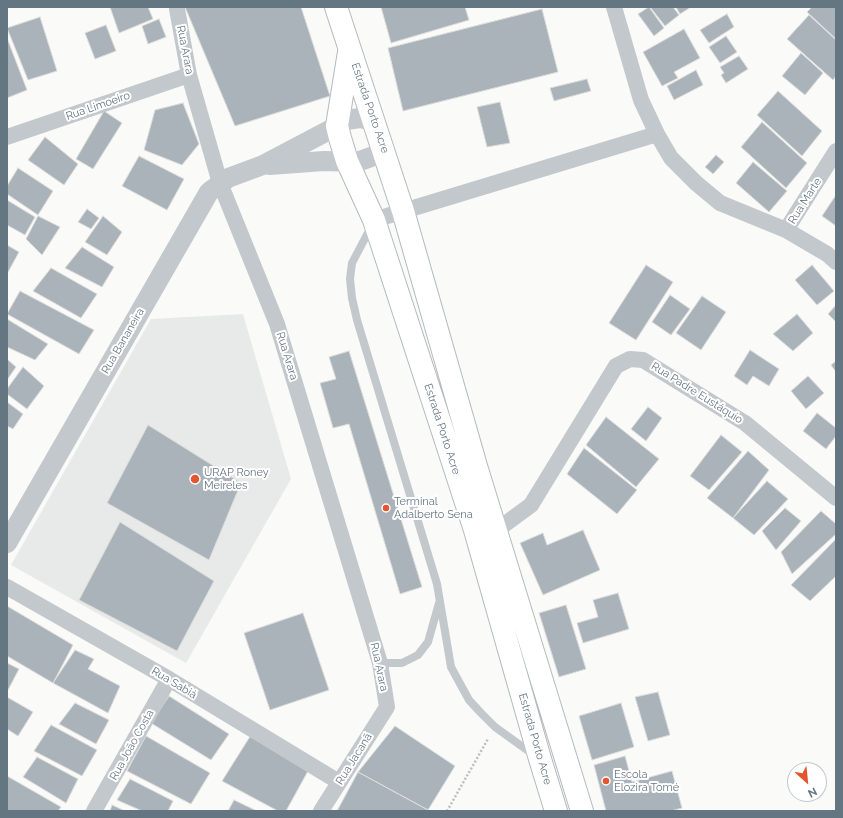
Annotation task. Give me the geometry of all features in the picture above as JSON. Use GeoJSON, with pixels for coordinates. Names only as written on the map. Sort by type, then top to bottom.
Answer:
{"type":"FeatureCollection","features":[{"type":"Feature","properties":{"kind":"main road","name":"Estrada Porto Acre"},"geometry":{"type":"LineString","coordinates":[[336,7],[404,211],[454,393],[540,759],[556,811]]}},
{"type":"Feature","properties":{"kind":"main road","name":"Estrada Porto Acre"},"geometry":{"type":"LineString","coordinates":[[350,49],[337,126],[347,161],[374,220],[487,534],[582,811]]}},
{"type":"Feature","properties":{"kind":"street"},"geometry":{"type":"LineString","coordinates":[[614,7],[640,100],[671,158],[696,183],[720,203],[786,230],[827,254],[836,262]]}},
{"type":"Feature","properties":{"kind":"street","name":"Rua Arara"},"geometry":{"type":"LineString","coordinates":[[177,9],[189,75],[220,183],[277,324],[380,663],[386,707]]}},
{"type":"Feature","properties":{"kind":"street","name":"Rua Limoeiro"},"geometry":{"type":"LineString","coordinates":[[7,137],[189,75]]}},
{"type":"Feature","properties":{"kind":"street"},"geometry":{"type":"LineString","coordinates":[[337,126],[346,120],[360,118],[374,121]]}},
{"type":"Feature","properties":{"kind":"street","name":"Rua Bananeira"},"geometry":{"type":"LineString","coordinates":[[7,543],[209,192],[228,178],[263,165],[337,126]]}},
{"type":"Feature","properties":{"kind":"street"},"geometry":{"type":"LineString","coordinates":[[374,220],[657,134]]}},
{"type":"Feature","properties":{"kind":"street"},"geometry":{"type":"LineString","coordinates":[[347,161],[357,162],[384,150]]}},
{"type":"Feature","properties":{"kind":"street","name":"Rua Marte"},"geometry":{"type":"LineString","coordinates":[[786,230],[836,151]]}},
{"type":"Feature","properties":{"kind":"street","name":"Rua Bananeira"},"geometry":{"type":"LineString","coordinates":[[263,165],[347,161]]}},
{"type":"Feature","properties":{"kind":"street","name":"Rua Padre Eustáquio"},"geometry":{"type":"LineString","coordinates":[[487,534],[531,505],[616,366],[630,359],[643,360],[745,423],[836,498]]}},
{"type":"Feature","properties":{"kind":"street","name":"Rua Sabiá"},"geometry":{"type":"LineString","coordinates":[[7,587],[169,679],[339,782]]}},
{"type":"Feature","properties":{"kind":"street","name":"Rua João Costa"},"geometry":{"type":"LineString","coordinates":[[94,811],[169,679]]}},
{"type":"Feature","properties":{"kind":"street","name":"Rua Jacanã"},"geometry":{"type":"LineString","coordinates":[[321,811],[386,707]]}},
{"type":"Feature","properties":{"kind":"lane"},"geometry":{"type":"LineString","coordinates":[[374,220],[352,263],[350,279],[352,298],[357,320],[437,584],[451,668],[469,700],[495,727],[540,759]]}},
{"type":"Feature","properties":{"kind":"lane"},"geometry":{"type":"LineString","coordinates":[[380,663],[402,663],[418,655],[428,642],[440,600]]}},
{"type":"Feature","properties":{"kind":"path"},"geometry":{"type":"LineString","coordinates":[[447,811],[495,727]]}},
{"type":"Feature","properties":{"kind":"shaded area"},"geometry":{"type":"Polygon","coordinates":[[[243,314],[291,479],[186,663],[11,565],[151,319],[243,314]]]}},
{"type":"Feature","properties":{"kind":"building"},"geometry":{"type":"Polygon","coordinates":[[[110,7],[148,7],[153,19],[119,33],[110,7]]]}},
{"type":"Feature","properties":{"kind":"building"},"geometry":{"type":"Polygon","coordinates":[[[185,7],[301,7],[330,96],[235,126],[185,7]]]}},
{"type":"Feature","properties":{"kind":"building"},"geometry":{"type":"Polygon","coordinates":[[[381,7],[465,7],[469,20],[391,43],[381,7]]]}},
{"type":"Feature","properties":{"kind":"building"},"geometry":{"type":"Polygon","coordinates":[[[649,7],[664,28],[654,36],[638,14],[649,7]]]}},
{"type":"Feature","properties":{"kind":"building"},"geometry":{"type":"Polygon","coordinates":[[[650,7],[673,7],[679,15],[665,26],[650,7]]]}},
{"type":"Feature","properties":{"kind":"building"},"geometry":{"type":"Polygon","coordinates":[[[676,7],[691,7],[680,14],[676,7]]]}},
{"type":"Feature","properties":{"kind":"building"},"geometry":{"type":"Polygon","coordinates":[[[812,7],[836,7],[836,39],[807,12],[812,7]]]}},
{"type":"Feature","properties":{"kind":"building"},"geometry":{"type":"Polygon","coordinates":[[[542,9],[558,72],[403,111],[388,48],[542,9]]]}},
{"type":"Feature","properties":{"kind":"building"},"geometry":{"type":"Polygon","coordinates":[[[727,14],[734,27],[709,43],[700,30],[727,14]]]}},
{"type":"Feature","properties":{"kind":"building"},"geometry":{"type":"Polygon","coordinates":[[[809,15],[836,40],[836,76],[833,80],[787,39],[809,15]]]}},
{"type":"Feature","properties":{"kind":"building"},"geometry":{"type":"Polygon","coordinates":[[[40,17],[57,71],[28,80],[7,28],[40,17]]]}},
{"type":"Feature","properties":{"kind":"building"},"geometry":{"type":"Polygon","coordinates":[[[159,19],[166,37],[148,44],[142,26],[159,19]]]}},
{"type":"Feature","properties":{"kind":"building"},"geometry":{"type":"Polygon","coordinates":[[[106,25],[116,51],[95,59],[85,33],[106,25]]]}},
{"type":"Feature","properties":{"kind":"building"},"geometry":{"type":"Polygon","coordinates":[[[684,29],[700,58],[674,72],[678,78],[662,86],[643,52],[684,29]]]}},
{"type":"Feature","properties":{"kind":"building"},"geometry":{"type":"Polygon","coordinates":[[[726,36],[737,52],[720,63],[709,47],[726,36]]]}},
{"type":"Feature","properties":{"kind":"building"},"geometry":{"type":"Polygon","coordinates":[[[7,38],[27,90],[7,98],[7,38]]]}},
{"type":"Feature","properties":{"kind":"building"},"geometry":{"type":"Polygon","coordinates":[[[801,53],[823,73],[805,95],[782,76],[801,53]]]}},
{"type":"Feature","properties":{"kind":"building"},"geometry":{"type":"Polygon","coordinates":[[[739,56],[748,69],[726,83],[721,75],[724,73],[720,67],[739,56]]]}},
{"type":"Feature","properties":{"kind":"building"},"geometry":{"type":"Polygon","coordinates":[[[696,70],[703,85],[674,100],[667,86],[696,70]]]}},
{"type":"Feature","properties":{"kind":"building"},"geometry":{"type":"Polygon","coordinates":[[[587,79],[591,91],[554,101],[550,88],[587,79]]]}},
{"type":"Feature","properties":{"kind":"building"},"geometry":{"type":"Polygon","coordinates":[[[778,91],[822,131],[802,156],[757,115],[778,91]]]}},
{"type":"Feature","properties":{"kind":"building"},"geometry":{"type":"Polygon","coordinates":[[[500,102],[510,143],[487,147],[477,107],[500,102]]]}},
{"type":"Feature","properties":{"kind":"building"},"geometry":{"type":"Polygon","coordinates":[[[183,103],[199,144],[182,165],[144,150],[155,110],[183,103]]]}},
{"type":"Feature","properties":{"kind":"building"},"geometry":{"type":"Polygon","coordinates":[[[104,111],[122,123],[93,169],[76,159],[104,111]]]}},
{"type":"Feature","properties":{"kind":"building"},"geometry":{"type":"Polygon","coordinates":[[[762,122],[807,163],[786,188],[741,147],[762,122]]]}},
{"type":"Feature","properties":{"kind":"building"},"geometry":{"type":"Polygon","coordinates":[[[45,137],[78,164],[64,185],[28,160],[45,137]]]}},
{"type":"Feature","properties":{"kind":"building"},"geometry":{"type":"Polygon","coordinates":[[[716,155],[724,162],[713,174],[705,167],[716,155]]]}},
{"type":"Feature","properties":{"kind":"building"},"geometry":{"type":"Polygon","coordinates":[[[139,156],[184,179],[167,210],[122,186],[139,156]]]}},
{"type":"Feature","properties":{"kind":"building"},"geometry":{"type":"Polygon","coordinates":[[[753,162],[787,191],[769,212],[736,183],[753,162]]]}},
{"type":"Feature","properties":{"kind":"building"},"geometry":{"type":"Polygon","coordinates":[[[18,168],[53,191],[38,215],[7,194],[7,186],[18,168]]]}},
{"type":"Feature","properties":{"kind":"building"},"geometry":{"type":"Polygon","coordinates":[[[836,195],[836,226],[822,216],[836,195]]]}},
{"type":"Feature","properties":{"kind":"building"},"geometry":{"type":"Polygon","coordinates":[[[7,200],[35,217],[25,235],[7,225],[7,200]]]}},
{"type":"Feature","properties":{"kind":"building"},"geometry":{"type":"Polygon","coordinates":[[[87,209],[99,218],[91,229],[78,222],[87,209]]]}},
{"type":"Feature","properties":{"kind":"building"},"geometry":{"type":"Polygon","coordinates":[[[38,216],[60,227],[42,255],[26,239],[38,216]]]}},
{"type":"Feature","properties":{"kind":"building"},"geometry":{"type":"Polygon","coordinates":[[[103,216],[122,232],[107,255],[85,242],[103,216]]]}},
{"type":"Feature","properties":{"kind":"building"},"geometry":{"type":"Polygon","coordinates":[[[7,245],[19,252],[7,274],[7,245]]]}},
{"type":"Feature","properties":{"kind":"building"},"geometry":{"type":"Polygon","coordinates":[[[82,247],[114,267],[102,287],[65,268],[82,247]]]}},
{"type":"Feature","properties":{"kind":"building"},"geometry":{"type":"Polygon","coordinates":[[[646,265],[673,282],[636,340],[609,323],[646,265]]]}},
{"type":"Feature","properties":{"kind":"building"},"geometry":{"type":"Polygon","coordinates":[[[812,265],[834,291],[817,305],[795,280],[812,265]]]}},
{"type":"Feature","properties":{"kind":"building"},"geometry":{"type":"Polygon","coordinates":[[[51,268],[97,294],[81,318],[33,291],[51,268]]]}},
{"type":"Feature","properties":{"kind":"building"},"geometry":{"type":"Polygon","coordinates":[[[20,291],[94,330],[79,354],[7,314],[20,291]]]}},
{"type":"Feature","properties":{"kind":"building"},"geometry":{"type":"Polygon","coordinates":[[[670,295],[690,309],[671,335],[652,322],[670,295]]]}},
{"type":"Feature","properties":{"kind":"building"},"geometry":{"type":"Polygon","coordinates":[[[702,296],[726,312],[701,350],[676,333],[702,296]]]}},
{"type":"Feature","properties":{"kind":"building"},"geometry":{"type":"Polygon","coordinates":[[[836,305],[836,322],[828,314],[836,305]]]}},
{"type":"Feature","properties":{"kind":"building"},"geometry":{"type":"Polygon","coordinates":[[[797,314],[813,333],[793,351],[773,334],[797,314]]]}},
{"type":"Feature","properties":{"kind":"building"},"geometry":{"type":"Polygon","coordinates":[[[7,319],[48,344],[35,360],[7,347],[7,319]]]}},
{"type":"Feature","properties":{"kind":"building"},"geometry":{"type":"Polygon","coordinates":[[[750,350],[779,369],[769,386],[753,376],[747,385],[734,376],[750,350]]]}},
{"type":"Feature","properties":{"kind":"building","name":"Terminal Adalberto Sena"},"geometry":{"type":"Polygon","coordinates":[[[349,351],[422,587],[400,594],[349,424],[333,428],[320,383],[336,379],[329,357],[349,351]]]}},
{"type":"Feature","properties":{"kind":"building"},"geometry":{"type":"Polygon","coordinates":[[[7,359],[16,367],[7,380],[7,359]]]}},
{"type":"Feature","properties":{"kind":"building"},"geometry":{"type":"Polygon","coordinates":[[[836,361],[836,372],[831,365],[836,361]]]}},
{"type":"Feature","properties":{"kind":"building"},"geometry":{"type":"Polygon","coordinates":[[[23,367],[44,386],[27,409],[7,394],[7,389],[23,367]]]}},
{"type":"Feature","properties":{"kind":"building"},"geometry":{"type":"Polygon","coordinates":[[[808,376],[824,393],[806,409],[791,391],[808,376]]]}},
{"type":"Feature","properties":{"kind":"building"},"geometry":{"type":"Polygon","coordinates":[[[7,402],[23,414],[13,429],[7,426],[7,402]]]}},
{"type":"Feature","properties":{"kind":"building"},"geometry":{"type":"Polygon","coordinates":[[[648,407],[662,418],[646,441],[631,429],[648,407]]]}},
{"type":"Feature","properties":{"kind":"building"},"geometry":{"type":"Polygon","coordinates":[[[817,413],[836,428],[836,436],[826,449],[803,431],[817,413]]]}},
{"type":"Feature","properties":{"kind":"building"},"geometry":{"type":"Polygon","coordinates":[[[606,417],[659,459],[636,487],[586,445],[606,417]]]}},
{"type":"Feature","properties":{"kind":"building"},"geometry":{"type":"Polygon","coordinates":[[[148,425],[241,483],[209,560],[107,503],[148,425]]]}},
{"type":"Feature","properties":{"kind":"building"},"geometry":{"type":"Polygon","coordinates":[[[721,435],[742,452],[709,490],[690,476],[721,435]]]}},
{"type":"Feature","properties":{"kind":"building"},"geometry":{"type":"Polygon","coordinates":[[[584,448],[637,490],[617,514],[567,474],[584,448]]]}},
{"type":"Feature","properties":{"kind":"building"},"geometry":{"type":"Polygon","coordinates":[[[748,451],[769,470],[733,518],[707,498],[748,451]]]}},
{"type":"Feature","properties":{"kind":"building"},"geometry":{"type":"Polygon","coordinates":[[[767,481],[788,499],[754,535],[733,518],[767,481]]]}},
{"type":"Feature","properties":{"kind":"building"},"geometry":{"type":"Polygon","coordinates":[[[785,508],[801,521],[776,550],[762,531],[785,508]]]}},
{"type":"Feature","properties":{"kind":"building"},"geometry":{"type":"Polygon","coordinates":[[[821,511],[836,524],[836,534],[792,574],[781,552],[821,511]]]}},
{"type":"Feature","properties":{"kind":"building"},"geometry":{"type":"Polygon","coordinates":[[[120,522],[214,581],[177,651],[79,600],[120,522]]]}},
{"type":"Feature","properties":{"kind":"building"},"geometry":{"type":"Polygon","coordinates":[[[583,530],[600,570],[543,595],[520,543],[543,533],[547,545],[583,530]]]}},
{"type":"Feature","properties":{"kind":"building"},"geometry":{"type":"Polygon","coordinates":[[[836,539],[836,576],[810,601],[791,585],[836,539]]]}},
{"type":"Feature","properties":{"kind":"building"},"geometry":{"type":"Polygon","coordinates":[[[618,593],[629,629],[583,643],[577,623],[598,617],[593,600],[618,593]]]}},
{"type":"Feature","properties":{"kind":"building"},"geometry":{"type":"Polygon","coordinates":[[[566,605],[586,669],[559,677],[539,613],[566,605]]]}},
{"type":"Feature","properties":{"kind":"building"},"geometry":{"type":"Polygon","coordinates":[[[7,606],[73,645],[53,683],[7,656],[7,606]]]}},
{"type":"Feature","properties":{"kind":"building"},"geometry":{"type":"Polygon","coordinates":[[[303,613],[329,690],[270,710],[244,633],[303,613]]]}},
{"type":"Feature","properties":{"kind":"building"},"geometry":{"type":"Polygon","coordinates":[[[75,650],[94,659],[88,669],[120,686],[108,713],[53,683],[75,650]]]}},
{"type":"Feature","properties":{"kind":"building"},"geometry":{"type":"Polygon","coordinates":[[[7,663],[19,669],[8,690],[7,689],[7,663]]]}},
{"type":"Feature","properties":{"kind":"building"},"geometry":{"type":"Polygon","coordinates":[[[658,692],[670,735],[648,741],[635,697],[658,692]]]}},
{"type":"Feature","properties":{"kind":"building"},"geometry":{"type":"Polygon","coordinates":[[[169,696],[229,734],[211,760],[151,723],[169,696]]]}},
{"type":"Feature","properties":{"kind":"building"},"geometry":{"type":"Polygon","coordinates":[[[7,697],[33,712],[18,736],[7,729],[7,697]]]}},
{"type":"Feature","properties":{"kind":"building"},"geometry":{"type":"Polygon","coordinates":[[[75,703],[109,720],[96,744],[59,724],[75,703]]]}},
{"type":"Feature","properties":{"kind":"building"},"geometry":{"type":"Polygon","coordinates":[[[621,703],[634,747],[592,760],[579,716],[621,703]]]}},
{"type":"Feature","properties":{"kind":"building"},"geometry":{"type":"Polygon","coordinates":[[[51,725],[97,750],[82,776],[34,751],[51,725]]]}},
{"type":"Feature","properties":{"kind":"building"},"geometry":{"type":"Polygon","coordinates":[[[395,726],[455,766],[428,810],[358,772],[395,726]]]}},
{"type":"Feature","properties":{"kind":"building"},"geometry":{"type":"Polygon","coordinates":[[[251,735],[308,771],[286,811],[278,811],[222,781],[251,735]]]}},
{"type":"Feature","properties":{"kind":"building"},"geometry":{"type":"Polygon","coordinates":[[[146,736],[210,773],[191,804],[127,771],[146,736]]]}},
{"type":"Feature","properties":{"kind":"building"},"geometry":{"type":"Polygon","coordinates":[[[625,756],[632,782],[672,771],[682,808],[671,811],[606,811],[594,765],[625,756]]]}},
{"type":"Feature","properties":{"kind":"building"},"geometry":{"type":"Polygon","coordinates":[[[37,757],[78,779],[66,803],[23,777],[37,757]]]}},
{"type":"Feature","properties":{"kind":"building"},"geometry":{"type":"Polygon","coordinates":[[[358,772],[428,810],[337,811],[358,772]]]}},
{"type":"Feature","properties":{"kind":"building"},"geometry":{"type":"Polygon","coordinates":[[[7,776],[61,807],[58,811],[7,811],[7,776]]]}},
{"type":"Feature","properties":{"kind":"building"},"geometry":{"type":"Polygon","coordinates":[[[130,779],[173,801],[168,811],[142,811],[117,800],[130,779]]]}},
{"type":"Feature","properties":{"kind":"building"},"geometry":{"type":"Polygon","coordinates":[[[234,800],[257,811],[228,811],[234,800]]]}},
{"type":"Feature","properties":{"kind":"building"},"geometry":{"type":"Polygon","coordinates":[[[112,805],[125,811],[110,811],[112,805]]]}},
{"type":"Feature","properties":{"kind":"place","name":"URAP Roney Meireles"},"geometry":{"type":"Point","coordinates":[195,479]}},
{"type":"Feature","properties":{"kind":"place","name":"Terminal Adalberto Sena"},"geometry":{"type":"Point","coordinates":[386,508]}},
{"type":"Feature","properties":{"kind":"place","name":"Escola Elozira Tomé"},"geometry":{"type":"Point","coordinates":[606,781]}}]}
